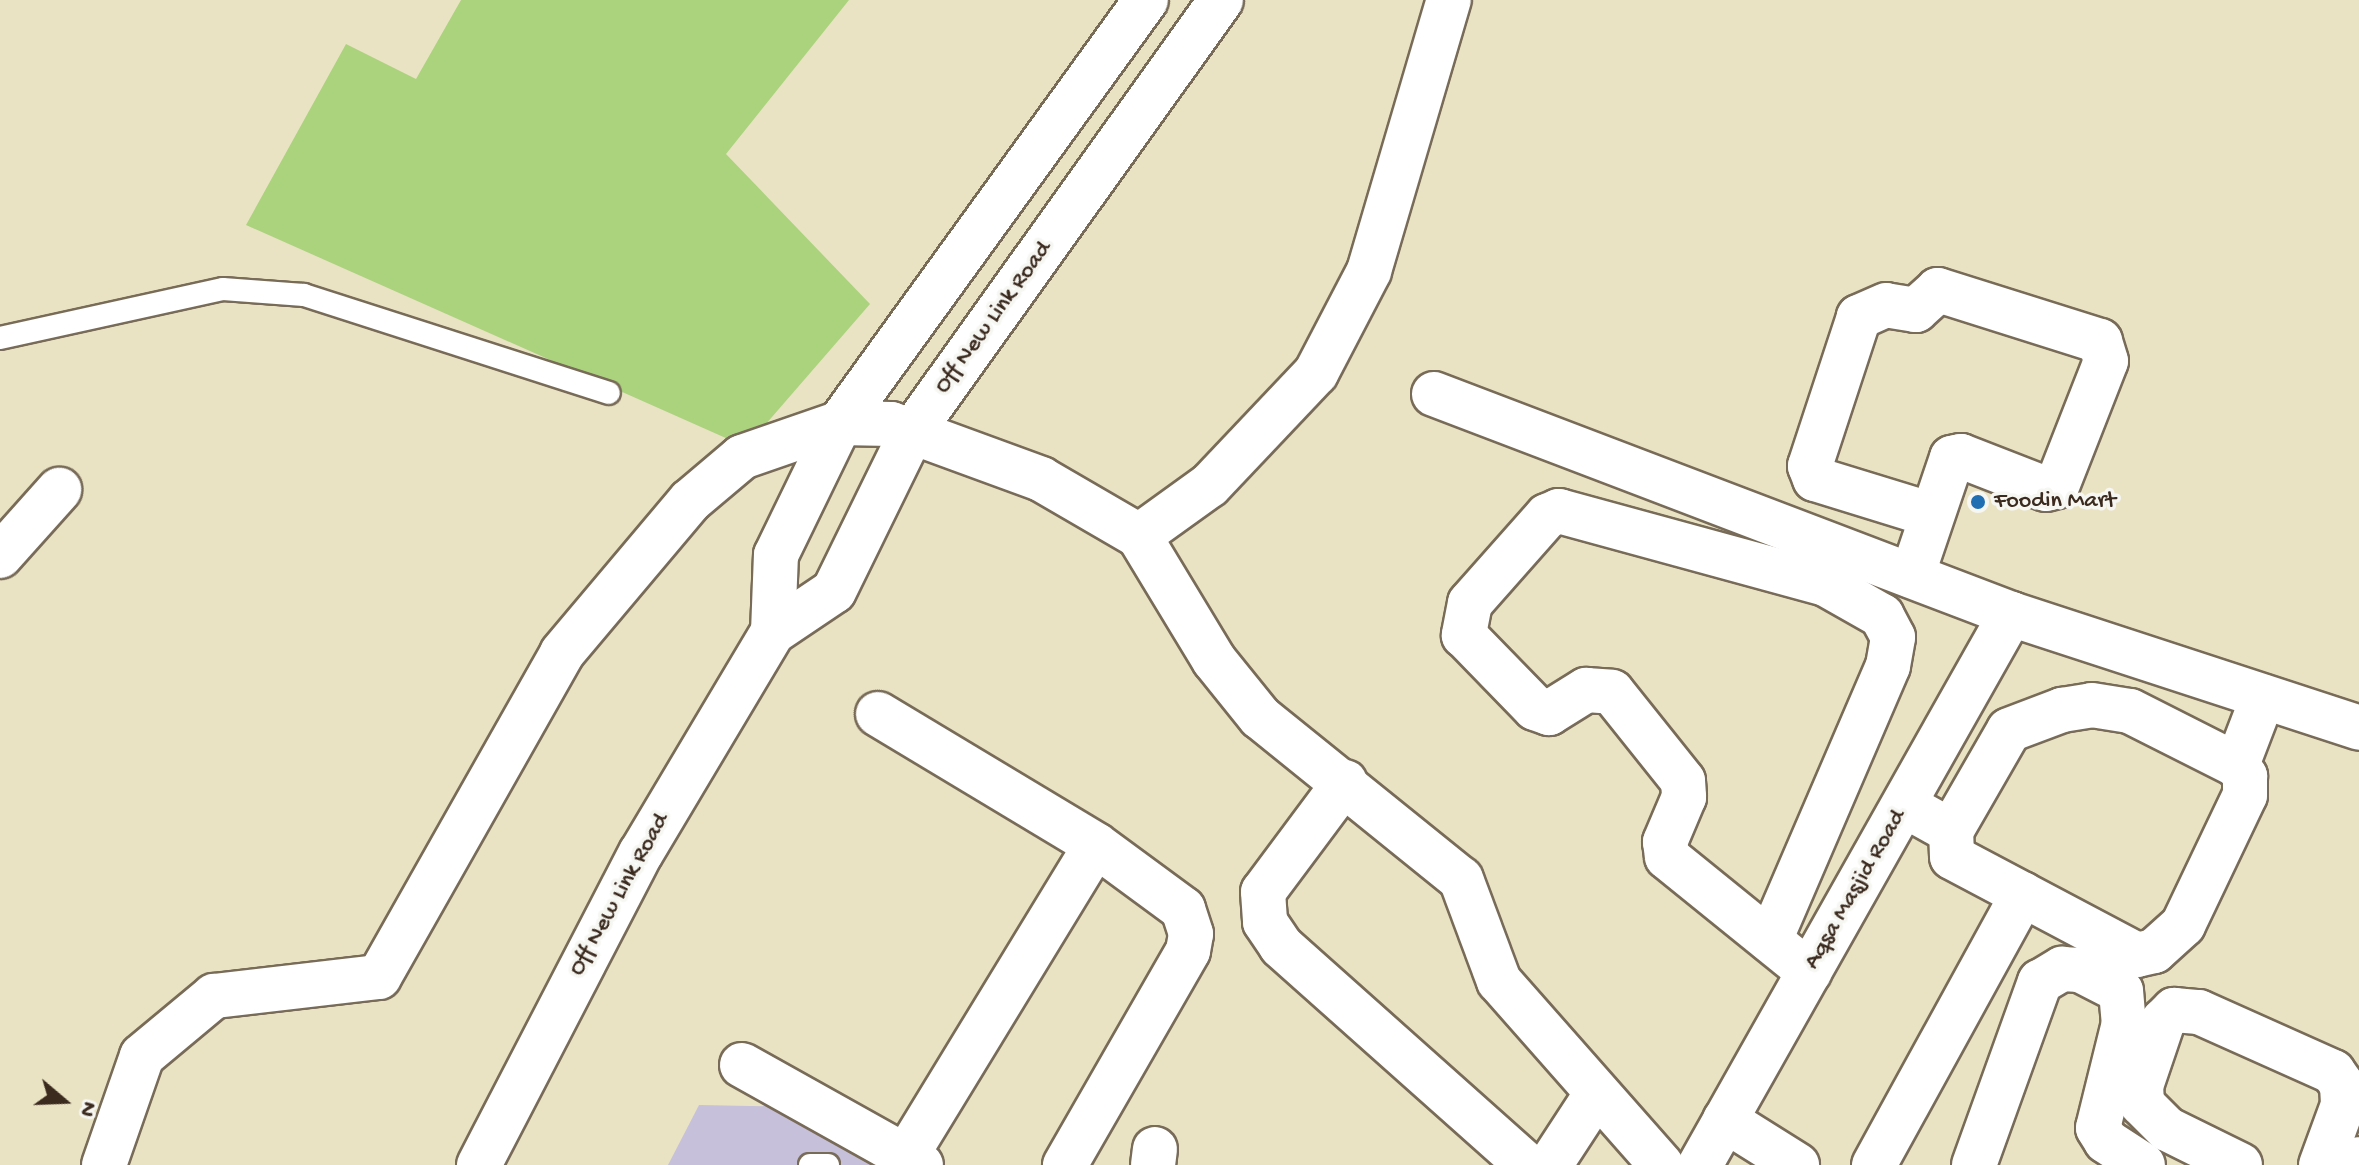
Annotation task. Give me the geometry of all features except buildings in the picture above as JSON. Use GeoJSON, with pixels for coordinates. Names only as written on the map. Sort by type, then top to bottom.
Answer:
{"type":"FeatureCollection","features":[{"type":"Feature","properties":{"kind":"street","name":"Off New Link Road"},"geometry":{"type":"LineString","coordinates":[[773,632],[776,555],[840,423],[1146,0]]}},
{"type":"Feature","properties":{"kind":"street","name":"Off New Link Road"},"geometry":{"type":"LineString","coordinates":[[479,1165],[641,853],[773,632],[834,591],[912,432],[1221,0]]}},
{"type":"Feature","properties":{"kind":"street"},"geometry":{"type":"LineString","coordinates":[[1139,536],[1210,485],[1316,373],[1369,271],[1449,0]]}},
{"type":"Feature","properties":{"kind":"street"},"geometry":{"type":"LineString","coordinates":[[1912,576],[1952,458],[1961,456],[2046,489],[2057,486],[2106,361],[2100,341],[1938,290],[1916,310],[1886,305],[1859,317],[1810,466],[1815,479],[1932,515]]}},
{"type":"Feature","properties":{"kind":"street"},"geometry":{"type":"LineString","coordinates":[[1434,394],[2011,614],[2359,728]]}},
{"type":"Feature","properties":{"kind":"street"},"geometry":{"type":"LineString","coordinates":[[104,1165],[142,1056],[214,996],[379,977],[562,653],[690,501],[742,457],[840,423],[891,424],[1041,479],[1139,536],[1214,660],[1260,717],[1345,782],[1461,879],[1499,981],[1661,1165]]}},
{"type":"Feature","properties":{"kind":"street"},"geometry":{"type":"LineString","coordinates":[[0,556],[59,490]]}},
{"type":"Feature","properties":{"kind":"street"},"geometry":{"type":"LineString","coordinates":[[1770,940],[1888,666],[1893,637],[1882,616],[1826,584],[1559,511],[1547,516],[1470,603],[1464,635],[1535,708],[1549,713],[1586,690],[1612,692],[1683,781],[1684,797],[1665,842],[1667,857],[1809,972]]}},
{"type":"Feature","properties":{"kind":"street"},"geometry":{"type":"LineString","coordinates":[[1763,567],[1778,525]]}},
{"type":"Feature","properties":{"kind":"street","name":"Aqsa Masjid Road"},"geometry":{"type":"LineString","coordinates":[[1700,1165],[2011,614]]}},
{"type":"Feature","properties":{"kind":"street"},"geometry":{"type":"LineString","coordinates":[[2237,765],[2263,697]]}},
{"type":"Feature","properties":{"kind":"street"},"geometry":{"type":"LineString","coordinates":[[2092,705],[2130,711],[2237,765],[2245,776],[2245,795],[2183,925],[2166,945],[2137,955],[1952,857],[1951,831],[2009,730],[2062,710],[2092,705]]}},
{"type":"Feature","properties":{"kind":"street"},"geometry":{"type":"LineString","coordinates":[[878,714],[1096,845],[1170,895],[1183,909],[1191,934],[1188,951],[1065,1165]]}},
{"type":"Feature","properties":{"kind":"street"},"geometry":{"type":"LineString","coordinates":[[1345,782],[1263,892],[1265,922],[1281,946],[1527,1165]]}},
{"type":"Feature","properties":{"kind":"street"},"geometry":{"type":"LineString","coordinates":[[1904,805],[1951,831]]}},
{"type":"Feature","properties":{"kind":"street"},"geometry":{"type":"LineString","coordinates":[[742,1065],[913,1160],[1096,845]]}},
{"type":"Feature","properties":{"kind":"street"},"geometry":{"type":"LineString","coordinates":[[1874,1165],[2023,894]]}},
{"type":"Feature","properties":{"kind":"street"},"geometry":{"type":"LineString","coordinates":[[1974,1165],[2040,982],[2062,969],[2080,970],[2121,991],[2124,1023],[2098,1128],[2106,1141],[2142,1165]]}},
{"type":"Feature","properties":{"kind":"street"},"geometry":{"type":"LineString","coordinates":[[2240,1165],[2167,1129],[2142,1104],[2141,1086],[2163,1021],[2174,1010],[2199,1012],[2333,1072],[2342,1085],[2343,1105],[2321,1165]]}},
{"type":"Feature","properties":{"kind":"street"},"geometry":{"type":"LineString","coordinates":[[1550,1165],[1597,1093]]}},
{"type":"Feature","properties":{"kind":"street"},"geometry":{"type":"LineString","coordinates":[[1725,1120],[1797,1165]]}},
{"type":"Feature","properties":{"kind":"street"},"geometry":{"type":"LineString","coordinates":[[2357,1165],[2359,1159]]}},
{"type":"Feature","properties":{"kind":"lane"},"geometry":{"type":"LineString","coordinates":[[0,338],[223,289],[304,295],[609,393]]}},
{"type":"Feature","properties":{"kind":"lane"},"geometry":{"type":"LineString","coordinates":[[810,1165],[828,1165]]}},
{"type":"Feature","properties":{"kind":"shaded area"},"geometry":{"type":"Polygon","coordinates":[[[699,1105],[812,1107],[926,1165],[668,1165],[699,1105]]]}},
{"type":"Feature","properties":{"kind":"green space"},"geometry":{"type":"Polygon","coordinates":[[[461,0],[849,0],[726,154],[870,304],[746,447],[246,225],[346,44],[416,79],[461,0]]]}},
{"type":"Feature","properties":{"kind":"place","name":"Foodin Mart"},"geometry":{"type":"Point","coordinates":[1978,502]}}]}
